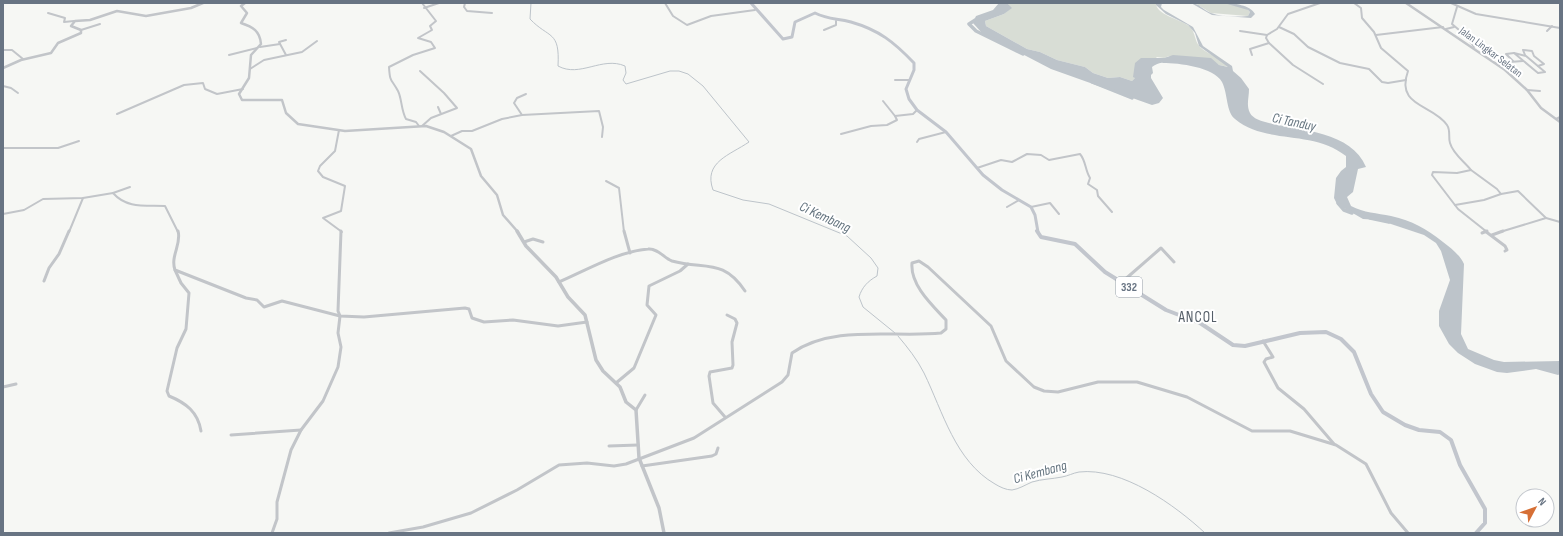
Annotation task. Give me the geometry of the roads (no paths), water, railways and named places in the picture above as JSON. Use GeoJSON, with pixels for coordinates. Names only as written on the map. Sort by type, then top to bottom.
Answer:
{"type":"FeatureCollection","features":[{"type":"Feature","properties":{"kind":"main road"},"geometry":{"type":"LineString","coordinates":[[751,3],[755,10],[780,37],[784,39],[792,37],[796,21],[813,13],[836,21],[849,21],[873,29],[890,39],[912,61],[914,68],[906,89],[909,99],[917,110],[946,132],[976,169],[1002,190],[1020,199],[1031,207]]}},
{"type":"Feature","properties":{"kind":"main road","name":"332"},"geometry":{"type":"LineString","coordinates":[[1031,207],[1036,214],[1036,228],[1041,237],[1062,240],[1075,244],[1098,266],[1161,307],[1205,326],[1233,345],[1245,346],[1292,334],[1326,332],[1335,335],[1345,342],[1354,352],[1371,394],[1383,412],[1405,425],[1419,430],[1440,432],[1451,440],[1460,465],[1485,509],[1486,519],[1476,533]]}},
{"type":"Feature","properties":{"kind":"street"},"geometry":{"type":"LineString","coordinates":[[48,13],[63,16],[64,22],[74,22],[90,20],[117,11],[146,16],[191,8],[203,3]]}},
{"type":"Feature","properties":{"kind":"street"},"geometry":{"type":"LineString","coordinates":[[246,3],[241,6],[247,13],[241,23],[256,28],[260,35],[261,44],[251,55],[249,78],[239,94],[244,101],[282,100],[284,102],[286,113],[297,124],[339,130],[359,131],[420,126],[442,131],[472,152],[481,176],[497,196],[503,215],[516,229],[523,242],[559,282],[568,297],[585,315],[594,357],[603,371],[620,387],[625,400],[636,410]]}},
{"type":"Feature","properties":{"kind":"street"},"geometry":{"type":"LineString","coordinates":[[420,126],[416,122],[406,119],[403,114],[398,91],[390,81],[389,67],[413,55],[435,48],[431,42],[418,38],[432,30],[431,26],[436,20],[424,8],[422,3]]}},
{"type":"Feature","properties":{"kind":"street"},"geometry":{"type":"LineString","coordinates":[[424,8],[439,3]]}},
{"type":"Feature","properties":{"kind":"street"},"geometry":{"type":"LineString","coordinates":[[465,3],[464,7],[467,11],[492,13]]}},
{"type":"Feature","properties":{"kind":"street"},"geometry":{"type":"LineString","coordinates":[[665,3],[673,16],[687,24],[711,16],[755,10]]}},
{"type":"Feature","properties":{"kind":"street"},"geometry":{"type":"LineString","coordinates":[[1240,31],[1267,35],[1279,26],[1288,14],[1320,3]]}},
{"type":"Feature","properties":{"kind":"street"},"geometry":{"type":"LineString","coordinates":[[1354,3],[1361,8],[1363,20],[1376,35],[1381,48],[1408,71],[1405,88],[1408,96],[1434,113],[1448,125],[1450,131],[1449,142],[1452,149],[1472,170],[1501,194]]}},
{"type":"Feature","properties":{"kind":"street","name":"Jalan Lingkar Selatan"},"geometry":{"type":"LineString","coordinates":[[1406,3],[1496,63],[1527,90],[1541,108],[1560,122]]}},
{"type":"Feature","properties":{"kind":"street"},"geometry":{"type":"LineString","coordinates":[[1451,3],[1457,7],[1495,17],[1560,28]]}},
{"type":"Feature","properties":{"kind":"street"},"geometry":{"type":"LineString","coordinates":[[1457,7],[1452,24],[1465,35],[1474,47]]}},
{"type":"Feature","properties":{"kind":"street"},"geometry":{"type":"LineString","coordinates":[[824,30],[836,25],[836,21]]}},
{"type":"Feature","properties":{"kind":"street"},"geometry":{"type":"LineString","coordinates":[[74,22],[71,27],[81,30],[100,24]]}},
{"type":"Feature","properties":{"kind":"street"},"geometry":{"type":"LineString","coordinates":[[1279,26],[1294,34],[1308,47],[1340,63],[1369,69],[1382,82],[1388,83],[1406,80]]}},
{"type":"Feature","properties":{"kind":"street"},"geometry":{"type":"LineString","coordinates":[[1547,31],[1552,26]]}},
{"type":"Feature","properties":{"kind":"street"},"geometry":{"type":"LineString","coordinates":[[1376,35],[1443,27]]}},
{"type":"Feature","properties":{"kind":"street"},"geometry":{"type":"LineString","coordinates":[[1446,29],[1454,27]]}},
{"type":"Feature","properties":{"kind":"street"},"geometry":{"type":"LineString","coordinates":[[3,68],[23,59],[49,54],[58,43],[79,34],[81,30]]}},
{"type":"Feature","properties":{"kind":"street"},"geometry":{"type":"LineString","coordinates":[[1267,35],[1266,38],[1269,43],[1293,65],[1323,84]]}},
{"type":"Feature","properties":{"kind":"street"},"geometry":{"type":"LineString","coordinates":[[229,56],[259,47],[280,44],[280,42],[286,40]]}},
{"type":"Feature","properties":{"kind":"street"},"geometry":{"type":"LineString","coordinates":[[250,69],[264,60],[302,52],[317,41]]}},
{"type":"Feature","properties":{"kind":"street"},"geometry":{"type":"LineString","coordinates":[[1252,55],[1250,49],[1255,46],[1269,43]]}},
{"type":"Feature","properties":{"kind":"street"},"geometry":{"type":"LineString","coordinates":[[280,44],[286,55]]}},
{"type":"Feature","properties":{"kind":"street"},"geometry":{"type":"LineString","coordinates":[[3,50],[12,50],[23,59]]}},
{"type":"Feature","properties":{"kind":"street"},"geometry":{"type":"LineString","coordinates":[[1514,53],[1538,74],[1545,72],[1526,56],[1522,51],[1532,51],[1534,56],[1544,64],[1538,66]]}},
{"type":"Feature","properties":{"kind":"street"},"geometry":{"type":"LineString","coordinates":[[1514,62],[1506,54],[1514,53],[1526,56]]}},
{"type":"Feature","properties":{"kind":"street"},"geometry":{"type":"LineString","coordinates":[[1496,63],[1523,61]]}},
{"type":"Feature","properties":{"kind":"street"},"geometry":{"type":"LineString","coordinates":[[420,71],[439,90],[444,92],[456,107],[455,110],[430,118],[420,126]]}},
{"type":"Feature","properties":{"kind":"street"},"geometry":{"type":"LineString","coordinates":[[895,80],[910,80]]}},
{"type":"Feature","properties":{"kind":"street"},"geometry":{"type":"LineString","coordinates":[[117,114],[186,85],[203,84],[205,89],[216,93],[243,89]]}},
{"type":"Feature","properties":{"kind":"street"},"geometry":{"type":"LineString","coordinates":[[3,86],[11,88],[18,93]]}},
{"type":"Feature","properties":{"kind":"street"},"geometry":{"type":"LineString","coordinates":[[1527,90],[1540,91]]}},
{"type":"Feature","properties":{"kind":"street"},"geometry":{"type":"LineString","coordinates":[[522,115],[514,106],[514,102],[517,98],[526,94]]}},
{"type":"Feature","properties":{"kind":"street"},"geometry":{"type":"LineString","coordinates":[[841,134],[869,127],[890,124],[896,120],[895,116],[883,100]]}},
{"type":"Feature","properties":{"kind":"street"},"geometry":{"type":"LineString","coordinates":[[438,107],[442,112],[441,114]]}},
{"type":"Feature","properties":{"kind":"street"},"geometry":{"type":"LineString","coordinates":[[451,136],[462,131],[472,131],[502,119],[522,115],[599,110],[604,128],[602,137]]}},
{"type":"Feature","properties":{"kind":"street"},"geometry":{"type":"LineString","coordinates":[[895,116],[913,114],[917,110]]}},
{"type":"Feature","properties":{"kind":"street"},"geometry":{"type":"LineString","coordinates":[[1556,119],[1560,116]]}},
{"type":"Feature","properties":{"kind":"street"},"geometry":{"type":"LineString","coordinates":[[272,533],[277,519],[277,502],[287,458],[301,430],[321,404],[334,377],[341,350],[338,333],[340,316],[338,311],[342,231],[323,218],[341,211],[346,186],[342,183],[322,176],[318,171],[320,166],[335,151],[339,130]]}},
{"type":"Feature","properties":{"kind":"street"},"geometry":{"type":"LineString","coordinates":[[917,142],[919,139],[946,132]]}},
{"type":"Feature","properties":{"kind":"street"},"geometry":{"type":"LineString","coordinates":[[3,148],[58,148],[79,141]]}},
{"type":"Feature","properties":{"kind":"street"},"geometry":{"type":"LineString","coordinates":[[976,169],[1000,160],[1012,162],[1027,154],[1041,155],[1049,160],[1080,154],[1084,159],[1085,170],[1090,178],[1088,184],[1096,190],[1098,196],[1112,212]]}},
{"type":"Feature","properties":{"kind":"street"},"geometry":{"type":"LineString","coordinates":[[1472,170],[1431,173],[1455,205],[1466,216],[1505,246],[1507,250],[1505,251]]}},
{"type":"Feature","properties":{"kind":"street"},"geometry":{"type":"LineString","coordinates":[[606,181],[616,185],[618,188],[622,223],[630,253]]}},
{"type":"Feature","properties":{"kind":"street"},"geometry":{"type":"LineString","coordinates":[[3,214],[24,210],[43,199],[83,198],[113,193],[130,188]]}},
{"type":"Feature","properties":{"kind":"street"},"geometry":{"type":"LineString","coordinates":[[1455,205],[1484,200],[1501,194],[1518,191],[1546,218],[1560,222]]}},
{"type":"Feature","properties":{"kind":"street"},"geometry":{"type":"LineString","coordinates":[[113,193],[117,199],[125,204],[133,206],[162,206],[167,208],[173,217],[179,236],[173,261],[180,282],[188,292],[188,316],[186,328],[177,347],[167,391],[169,396],[180,399],[191,408],[200,424],[201,432]]}},
{"type":"Feature","properties":{"kind":"street"},"geometry":{"type":"LineString","coordinates":[[44,281],[49,268],[59,254],[83,198]]}},
{"type":"Feature","properties":{"kind":"street"},"geometry":{"type":"LineString","coordinates":[[1007,207],[1020,199]]}},
{"type":"Feature","properties":{"kind":"street"},"geometry":{"type":"LineString","coordinates":[[1031,207],[1050,203],[1059,214]]}},
{"type":"Feature","properties":{"kind":"street"},"geometry":{"type":"LineString","coordinates":[[1491,235],[1546,218]]}},
{"type":"Feature","properties":{"kind":"street"},"geometry":{"type":"LineString","coordinates":[[1482,233],[1487,232]]}},
{"type":"Feature","properties":{"kind":"street"},"geometry":{"type":"LineString","coordinates":[[523,242],[533,239],[543,242]]}},
{"type":"Feature","properties":{"kind":"street"},"geometry":{"type":"LineString","coordinates":[[1122,282],[1161,248],[1174,262]]}},
{"type":"Feature","properties":{"kind":"street"},"geometry":{"type":"LineString","coordinates":[[559,282],[630,253],[653,249],[670,260],[725,269],[739,280],[745,291]]}},
{"type":"Feature","properties":{"kind":"street"},"geometry":{"type":"LineString","coordinates":[[389,533],[423,527],[471,514],[518,490],[559,465],[587,463],[620,466],[694,438],[786,379],[790,371],[792,353],[798,347],[822,340],[866,334],[941,333],[946,329],[946,320],[918,286],[910,268],[912,263],[919,261],[928,267],[990,326],[1006,361],[1034,387],[1044,391],[1058,392],[1098,382],[1137,382],[1187,397],[1252,431],[1290,431],[1342,447],[1366,464],[1391,513],[1408,533]]}},
{"type":"Feature","properties":{"kind":"street"},"geometry":{"type":"LineString","coordinates":[[616,383],[634,368],[656,315],[648,305],[648,286],[656,280],[683,270],[688,264]]}},
{"type":"Feature","properties":{"kind":"street"},"geometry":{"type":"LineString","coordinates":[[175,270],[189,277],[246,298],[257,300],[264,307],[282,301],[340,316],[373,316],[466,308],[469,309],[472,318],[484,322],[513,320],[558,326],[587,322]]}},
{"type":"Feature","properties":{"kind":"street"},"geometry":{"type":"LineString","coordinates":[[725,417],[713,403],[709,376],[710,372],[732,368],[734,364],[732,346],[734,331],[737,323],[735,318],[727,315]]}},
{"type":"Feature","properties":{"kind":"street"},"geometry":{"type":"LineString","coordinates":[[1263,341],[1273,357],[1266,359],[1264,362],[1272,380],[1278,388],[1304,409],[1334,444]]}},
{"type":"Feature","properties":{"kind":"street"},"geometry":{"type":"LineString","coordinates":[[3,387],[16,384]]}},
{"type":"Feature","properties":{"kind":"street"},"geometry":{"type":"LineString","coordinates":[[645,395],[636,410],[639,458],[659,508],[664,533]]}},
{"type":"Feature","properties":{"kind":"street"},"geometry":{"type":"LineString","coordinates":[[231,435],[267,434],[301,430]]}},
{"type":"Feature","properties":{"kind":"street"},"geometry":{"type":"LineString","coordinates":[[609,446],[639,445]]}},
{"type":"Feature","properties":{"kind":"street"},"geometry":{"type":"LineString","coordinates":[[642,466],[712,456],[716,454],[718,448]]}},
{"type":"Feature","properties":{"kind":"waterway","name":"Ci Kembang"},"geometry":{"type":"LineString","coordinates":[[531,3],[530,19],[552,36],[555,41],[558,54],[558,66],[575,70],[608,63],[625,66],[626,73],[623,80],[626,84],[670,71],[679,71],[688,74],[703,86],[749,142],[720,160],[715,166],[711,180],[713,190],[743,200],[769,204],[847,236],[871,258],[878,268],[877,276],[871,280],[860,293],[859,297],[863,307],[895,333]]}},
{"type":"Feature","properties":{"kind":"waterway","name":"Ci Tanduy"},"geometry":{"type":"LineString","coordinates":[[980,17],[969,24],[976,31],[1023,54]]}},
{"type":"Feature","properties":{"kind":"waterway","name":"Ci Tanduy"},"geometry":{"type":"LineString","coordinates":[[1092,82],[1132,98]]}},
{"type":"Feature","properties":{"kind":"waterway","name":"Ci Tanduy"},"geometry":{"type":"LineString","coordinates":[[1338,203],[1344,210],[1352,213]]}},
{"type":"Feature","properties":{"kind":"waterway","name":"Ci Tanduy"},"geometry":{"type":"LineString","coordinates":[[1370,218],[1389,222]]}},
{"type":"Feature","properties":{"kind":"waterway","name":"Ci Kembang"},"geometry":{"type":"LineString","coordinates":[[898,336],[921,368],[944,419],[960,449],[981,474],[995,484],[1012,490],[1032,482],[1064,477],[1079,472],[1096,472],[1113,475],[1147,490],[1163,500],[1179,511],[1205,533]]}},
{"type":"Feature","properties":{"kind":"district","name":"ANCOL"},"geometry":{"type":"Point","coordinates":[1198,317]}}]}
